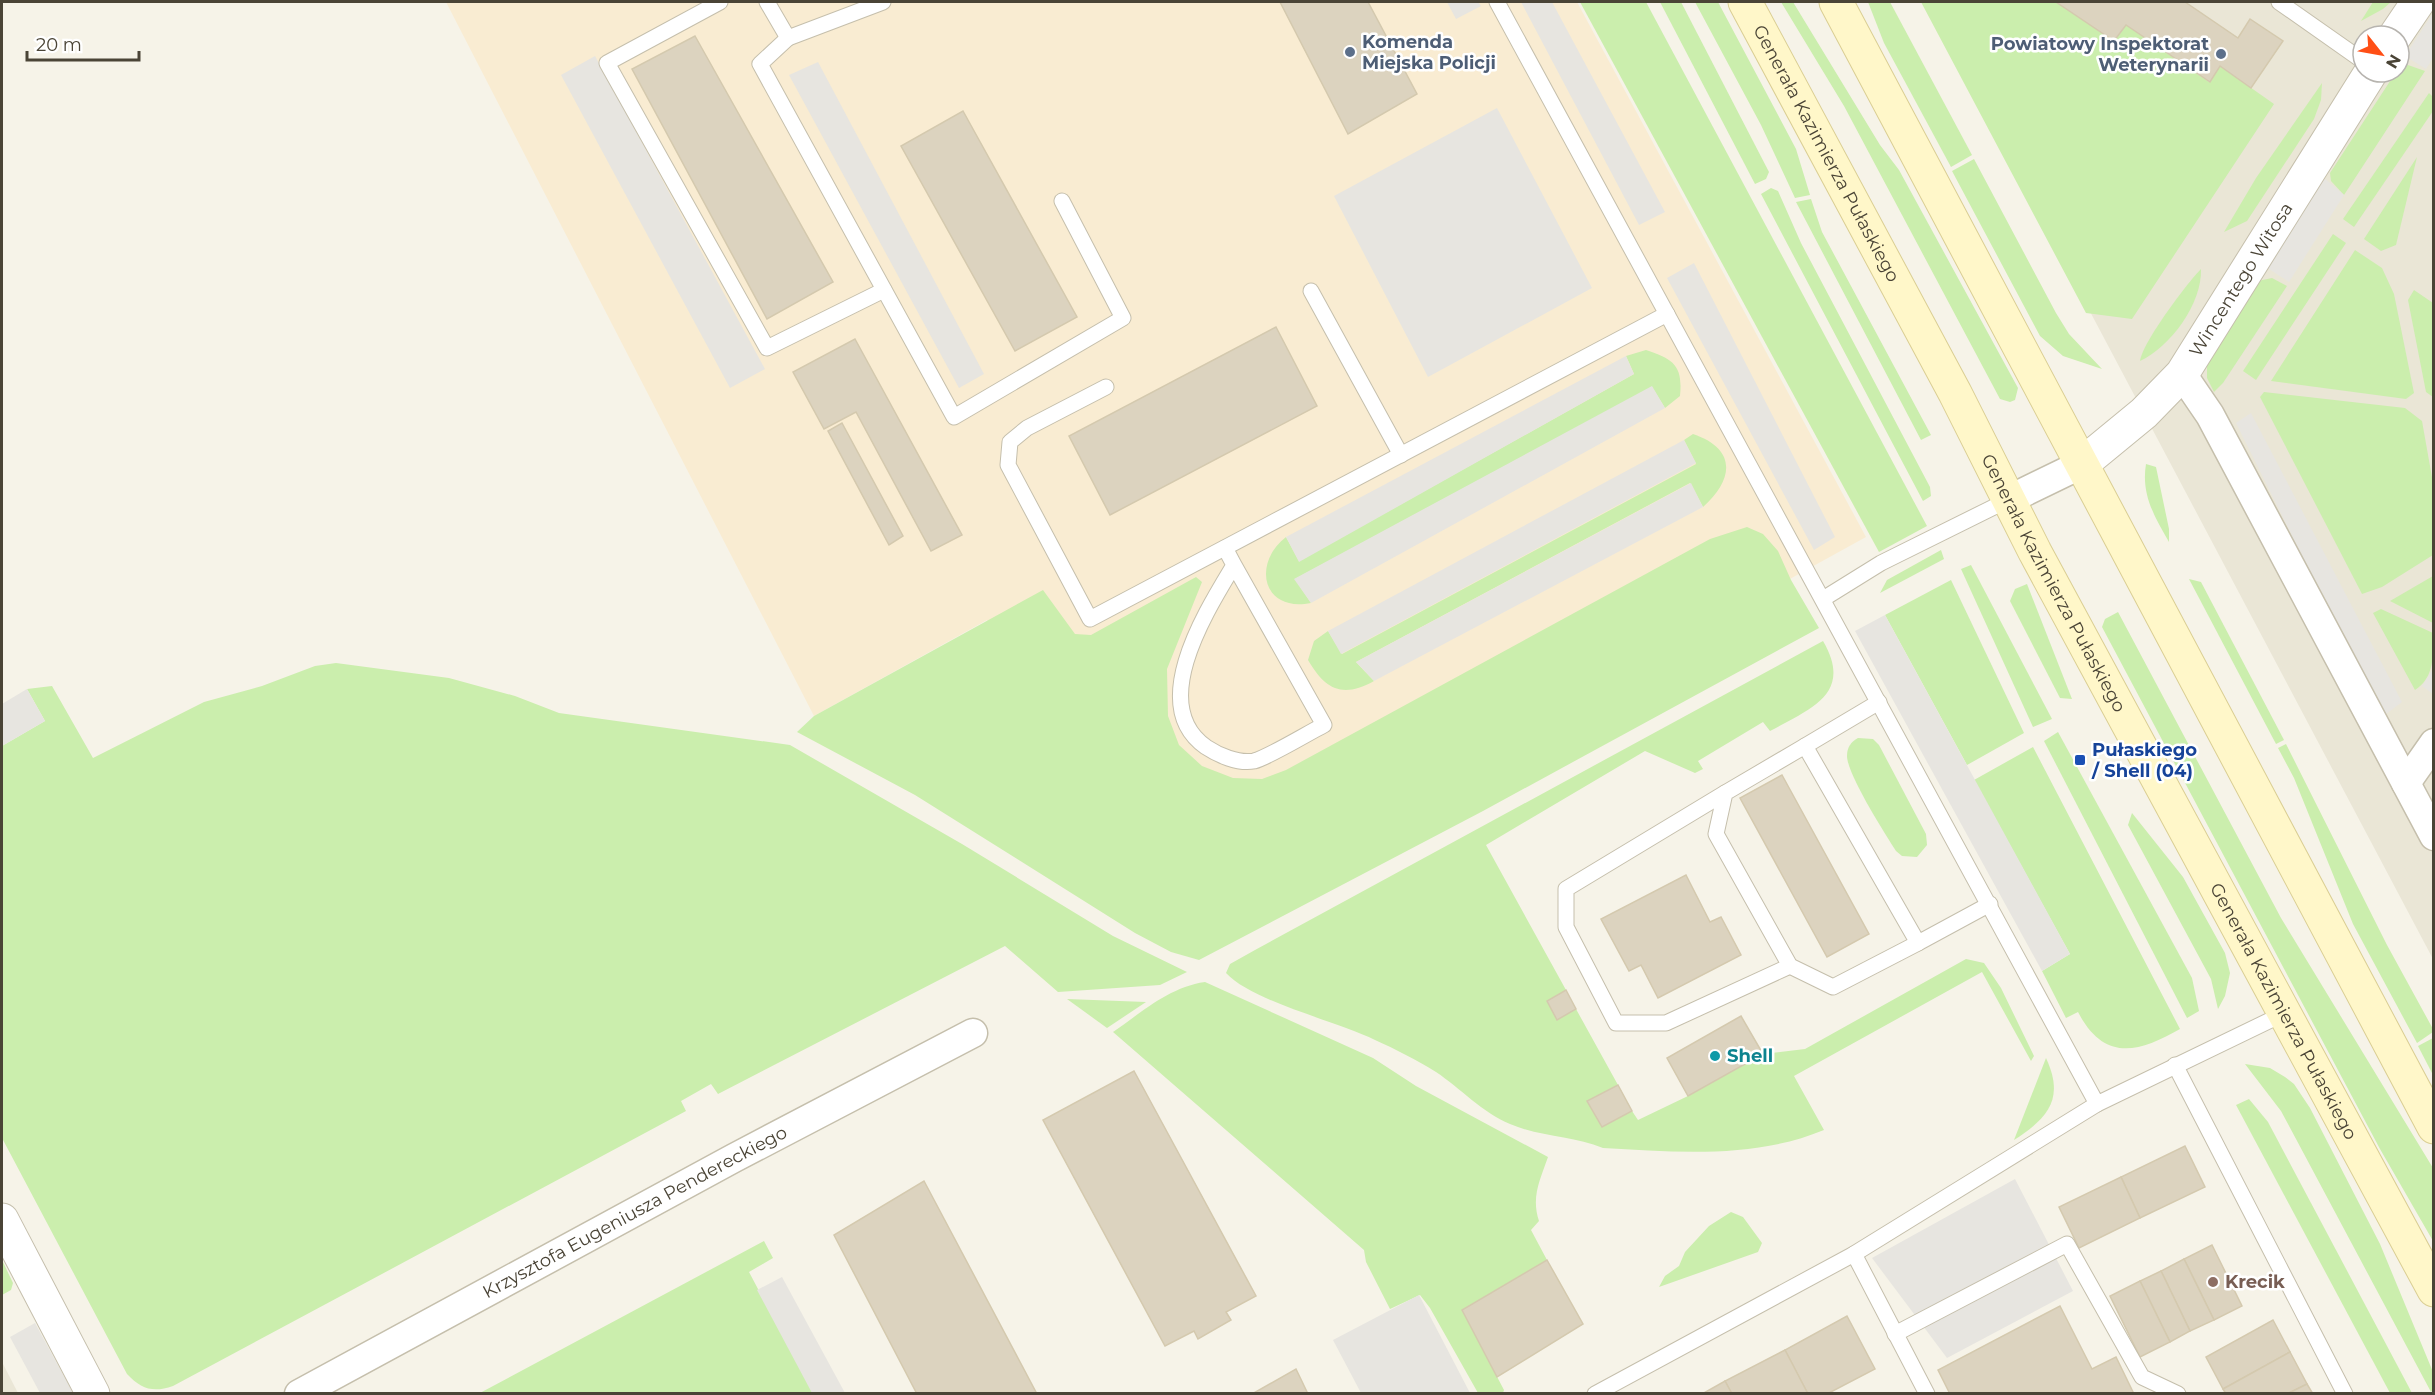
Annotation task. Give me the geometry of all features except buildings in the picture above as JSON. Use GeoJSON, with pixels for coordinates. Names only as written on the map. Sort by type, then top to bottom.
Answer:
{"type":"FeatureCollection","features":[{"type":"Feature","properties":{"kind":"main road","name":"Generała Kazimierza Pułaskiego"},"geometry":{"type":"LineString","coordinates":[[1745,2],[2010,499],[2036,552],[2433,1290]]}},
{"type":"Feature","properties":{"kind":"main road"},"geometry":{"type":"LineString","coordinates":[[1836,2],[2433,1127]]}},
{"type":"Feature","properties":{"kind":"street"},"geometry":{"type":"LineString","coordinates":[[2403,24],[2418,2]]}},
{"type":"Feature","properties":{"kind":"street","name":"Wincentego Witosa"},"geometry":{"type":"LineString","coordinates":[[2082,464],[2144,412],[2182,374],[2363,84]]}},
{"type":"Feature","properties":{"kind":"street"},"geometry":{"type":"LineString","coordinates":[[2182,374],[2210,415],[2433,836]]}},
{"type":"Feature","properties":{"kind":"street"},"geometry":{"type":"LineString","coordinates":[[2010,499],[2082,464]]}},
{"type":"Feature","properties":{"kind":"street"},"geometry":{"type":"LineString","coordinates":[[2406,783],[2433,744]]}},
{"type":"Feature","properties":{"kind":"street","name":"Krzysztofa Eugeniusza Pendereckiego"},"geometry":{"type":"LineString","coordinates":[[299,1394],[734,1158],[973,1033]]}},
{"type":"Feature","properties":{"kind":"street"},"geometry":{"type":"LineString","coordinates":[[2,1220],[93,1394]]}},
{"type":"Feature","properties":{"kind":"lane"},"geometry":{"type":"LineString","coordinates":[[720,2],[607,63],[767,348],[884,290]]}},
{"type":"Feature","properties":{"kind":"lane"},"geometry":{"type":"LineString","coordinates":[[767,2],[788,38]]}},
{"type":"Feature","properties":{"kind":"lane"},"geometry":{"type":"LineString","coordinates":[[883,2],[788,38],[760,64],[954,417],[1123,318],[1062,201]]}},
{"type":"Feature","properties":{"kind":"lane"},"geometry":{"type":"LineString","coordinates":[[1497,2],[2097,1104]]}},
{"type":"Feature","properties":{"kind":"lane"},"geometry":{"type":"LineString","coordinates":[[2279,2],[2351,52]]}},
{"type":"Feature","properties":{"kind":"lane"},"geometry":{"type":"LineString","coordinates":[[1311,291],[1401,455]]}},
{"type":"Feature","properties":{"kind":"lane"},"geometry":{"type":"LineString","coordinates":[[1106,387],[1027,428],[1010,442],[1008,465],[1089,619],[1667,314]]}},
{"type":"Feature","properties":{"kind":"lane"},"geometry":{"type":"LineString","coordinates":[[1823,599],[1881,563],[2010,499]]}},
{"type":"Feature","properties":{"kind":"lane"},"geometry":{"type":"LineString","coordinates":[[1225,548],[1324,725],[1253,761],[1220,756],[1193,738],[1184,714],[1184,665],[1204,615],[1234,565]]}},
{"type":"Feature","properties":{"kind":"lane"},"geometry":{"type":"LineString","coordinates":[[1790,966],[1666,1023],[1617,1023],[1566,927],[1566,890],[1879,702]]}},
{"type":"Feature","properties":{"kind":"lane"},"geometry":{"type":"LineString","coordinates":[[1805,746],[1918,943]]}},
{"type":"Feature","properties":{"kind":"lane"},"geometry":{"type":"LineString","coordinates":[[1725,793],[1716,834],[1790,966],[1833,987],[1990,904]]}},
{"type":"Feature","properties":{"kind":"lane"},"geometry":{"type":"LineString","coordinates":[[1595,1394],[1854,1254],[2097,1104],[2285,1013]]}},
{"type":"Feature","properties":{"kind":"lane"},"geometry":{"type":"LineString","coordinates":[[2175,1065],[2345,1394]]}},
{"type":"Feature","properties":{"kind":"lane"},"geometry":{"type":"LineString","coordinates":[[1895,1334],[2067,1244],[2142,1377],[2178,1394]]}},
{"type":"Feature","properties":{"kind":"lane"},"geometry":{"type":"LineString","coordinates":[[1854,1254],[1927,1394]]}},
{"type":"Feature","properties":{"kind":"shaded area"},"geometry":{"type":"Polygon","coordinates":[[[446,2],[1577,2],[1866,537],[1152,930],[987,620],[814,716],[446,2]]]}},
{"type":"Feature","properties":{"kind":"shaded area"},"geometry":{"type":"Polygon","coordinates":[[[1447,2],[1478,2],[1481,6],[1456,19],[1447,2]]]}},
{"type":"Feature","properties":{"kind":"shaded area"},"geometry":{"type":"Polygon","coordinates":[[[1521,2],[1552,2],[1665,212],[1639,225],[1521,2]]]}},
{"type":"Feature","properties":{"kind":"shaded area"},"geometry":{"type":"Polygon","coordinates":[[[1926,2],[2433,2],[2433,959],[1926,2]]]}},
{"type":"Feature","properties":{"kind":"shaded area"},"geometry":{"type":"Polygon","coordinates":[[[2433,13],[2433,58],[2426,69],[2411,60],[2411,47],[2433,13]]]}},
{"type":"Feature","properties":{"kind":"shaded area"},"geometry":{"type":"Polygon","coordinates":[[[595,56],[765,369],[730,388],[561,75],[595,56]]]}},
{"type":"Feature","properties":{"kind":"shaded area"},"geometry":{"type":"Polygon","coordinates":[[[818,62],[984,374],[959,388],[789,75],[818,62]]]}},
{"type":"Feature","properties":{"kind":"shaded area"},"geometry":{"type":"Polygon","coordinates":[[[1497,108],[1592,288],[1428,377],[1334,196],[1497,108]]]}},
{"type":"Feature","properties":{"kind":"shaded area"},"geometry":{"type":"Polygon","coordinates":[[[2324,178],[2344,195],[2289,282],[2266,267],[2324,178]]]}},
{"type":"Feature","properties":{"kind":"shaded area"},"geometry":{"type":"Polygon","coordinates":[[[1694,263],[1835,537],[1814,550],[1667,278],[1694,263]]]}},
{"type":"Feature","properties":{"kind":"shaded area"},"geometry":{"type":"Polygon","coordinates":[[[1626,356],[1634,374],[1299,562],[1286,537],[1626,356]]]}},
{"type":"Feature","properties":{"kind":"shaded area"},"geometry":{"type":"Polygon","coordinates":[[[1652,386],[1665,408],[1311,603],[1294,579],[1652,386]]]}},
{"type":"Feature","properties":{"kind":"shaded area"},"geometry":{"type":"Polygon","coordinates":[[[2251,413],[2402,702],[2382,717],[2236,423],[2251,413]]]}},
{"type":"Feature","properties":{"kind":"shaded area"},"geometry":{"type":"Polygon","coordinates":[[[1684,440],[1696,463],[1341,654],[1328,631],[1684,440]]]}},
{"type":"Feature","properties":{"kind":"shaded area"},"geometry":{"type":"Polygon","coordinates":[[[1691,483],[1703,507],[1374,681],[1356,662],[1691,483]]]}},
{"type":"Feature","properties":{"kind":"shaded area"},"geometry":{"type":"Polygon","coordinates":[[[1885,615],[2070,954],[2042,971],[1855,631],[1885,615]]]}},
{"type":"Feature","properties":{"kind":"shaded area"},"geometry":{"type":"Polygon","coordinates":[[[2433,669],[2433,694],[2422,686],[2433,669]]]}},
{"type":"Feature","properties":{"kind":"shaded area"},"geometry":{"type":"Polygon","coordinates":[[[27,689],[45,721],[2,746],[2,704],[27,689]]]}},
{"type":"Feature","properties":{"kind":"shaded area"},"geometry":{"type":"Polygon","coordinates":[[[2015,1179],[2073,1291],[1947,1358],[1872,1258],[2015,1179]]]}},
{"type":"Feature","properties":{"kind":"shaded area"},"geometry":{"type":"Polygon","coordinates":[[[782,1277],[845,1393],[812,1393],[757,1290],[782,1277]]]}},
{"type":"Feature","properties":{"kind":"shaded area"},"geometry":{"type":"Polygon","coordinates":[[[1419,1295],[1470,1393],[1361,1393],[1333,1340],[1419,1295]]]}},
{"type":"Feature","properties":{"kind":"shaded area"},"geometry":{"type":"Polygon","coordinates":[[[35,1323],[73,1393],[40,1393],[10,1337],[35,1323]]]}},
{"type":"Feature","properties":{"kind":"shaded area"},"geometry":{"type":"Polygon","coordinates":[[[2,1362],[18,1393],[2,1393],[2,1362]]]}},
{"type":"Feature","properties":{"kind":"green space"},"geometry":{"type":"Polygon","coordinates":[[[1580,2],[1646,2],[1927,526],[1879,552],[1580,2]]]}},
{"type":"Feature","properties":{"kind":"green space"},"geometry":{"type":"Polygon","coordinates":[[[1660,2],[1681,2],[1769,172],[1766,179],[1755,184],[1660,2]]]}},
{"type":"Feature","properties":{"kind":"green space"},"geometry":{"type":"Polygon","coordinates":[[[1695,2],[1718,2],[1796,149],[1810,195],[1795,198],[1761,125],[1695,2]]]}},
{"type":"Feature","properties":{"kind":"green space"},"geometry":{"type":"Polygon","coordinates":[[[1781,2],[1793,2],[1880,145],[1899,170],[2018,388],[2015,400],[2010,402],[2000,399],[1844,106],[1781,2]]]}},
{"type":"Feature","properties":{"kind":"green space"},"geometry":{"type":"Polygon","coordinates":[[[1868,2],[1890,2],[1972,155],[1951,167],[1884,43],[1868,2]]]}},
{"type":"Feature","properties":{"kind":"green space"},"geometry":{"type":"Polygon","coordinates":[[[1921,2],[2056,2],[2114,41],[2126,25],[2209,82],[2220,66],[2274,104],[2132,319],[2086,313],[1921,2]]]}},
{"type":"Feature","properties":{"kind":"green space"},"geometry":{"type":"Polygon","coordinates":[[[2373,2],[2391,2],[2361,21],[2373,2]]]}},
{"type":"Feature","properties":{"kind":"green space"},"geometry":{"type":"Polygon","coordinates":[[[2411,66],[2425,71],[2344,195],[2331,181],[2330,173],[2388,84],[2411,84],[2411,66]]]}},
{"type":"Feature","properties":{"kind":"green space"},"geometry":{"type":"Polygon","coordinates":[[[2322,83],[2321,100],[2314,119],[2247,221],[2224,232],[2256,178],[2322,83]]]}},
{"type":"Feature","properties":{"kind":"green space"},"geometry":{"type":"Polygon","coordinates":[[[2429,93],[2433,97],[2433,111],[2354,227],[2343,219],[2429,93]]]}},
{"type":"Feature","properties":{"kind":"green space"},"geometry":{"type":"Polygon","coordinates":[[[2417,157],[2396,245],[2381,251],[2364,239],[2417,157]]]}},
{"type":"Feature","properties":{"kind":"green space"},"geometry":{"type":"Polygon","coordinates":[[[1974,159],[2056,313],[2069,334],[2102,369],[2063,356],[2040,336],[1952,171],[1974,159]]]}},
{"type":"Feature","properties":{"kind":"green space"},"geometry":{"type":"Polygon","coordinates":[[[1771,188],[1778,191],[1801,243],[1930,487],[1931,496],[1923,501],[1761,194],[1771,188]]]}},
{"type":"Feature","properties":{"kind":"green space"},"geometry":{"type":"Polygon","coordinates":[[[1811,199],[1822,232],[1931,435],[1921,440],[1796,202],[1811,199]]]}},
{"type":"Feature","properties":{"kind":"green space"},"geometry":{"type":"Polygon","coordinates":[[[2333,234],[2346,243],[2256,380],[2243,371],[2333,234]]]}},
{"type":"Feature","properties":{"kind":"green space"},"geometry":{"type":"Polygon","coordinates":[[[2355,250],[2382,268],[2394,294],[2414,393],[2406,399],[2271,381],[2355,250]]]}},
{"type":"Feature","properties":{"kind":"green space"},"geometry":{"type":"Polygon","coordinates":[[[2201,269],[2196,296],[2182,323],[2163,345],[2140,361],[2156,328],[2201,269]]]}},
{"type":"Feature","properties":{"kind":"green space"},"geometry":{"type":"Polygon","coordinates":[[[2272,278],[2287,286],[2223,383],[2214,392],[2207,378],[2207,365],[2258,281],[2272,278]]]}},
{"type":"Feature","properties":{"kind":"green space"},"geometry":{"type":"Polygon","coordinates":[[[2414,290],[2433,303],[2433,397],[2426,392],[2408,300],[2414,290]]]}},
{"type":"Feature","properties":{"kind":"green space"},"geometry":{"type":"Polygon","coordinates":[[[1646,350],[1670,361],[1675,365],[1680,377],[1680,396],[1665,408],[1652,387],[1295,579],[1311,603],[1294,604],[1282,601],[1267,584],[1266,572],[1269,560],[1275,548],[1286,537],[1299,561],[1634,374],[1626,356],[1646,350]]]}},
{"type":"Feature","properties":{"kind":"green space"},"geometry":{"type":"Polygon","coordinates":[[[2264,392],[2405,408],[2422,421],[2433,483],[2433,555],[2382,587],[2362,594],[2260,397],[2264,392]]]}},
{"type":"Feature","properties":{"kind":"green space"},"geometry":{"type":"Polygon","coordinates":[[[1693,434],[1707,440],[1717,448],[1724,456],[1726,466],[1721,486],[1703,507],[1690,483],[1356,662],[1374,681],[1363,686],[1344,690],[1335,688],[1314,670],[1308,660],[1314,641],[1328,631],[1342,654],[1696,464],[1684,440],[1693,434]]]}},
{"type":"Feature","properties":{"kind":"green space"},"geometry":{"type":"Polygon","coordinates":[[[2146,464],[2156,467],[2169,529],[2169,542],[2147,495],[2146,464]]]}},
{"type":"Feature","properties":{"kind":"green space"},"geometry":{"type":"Polygon","coordinates":[[[1747,527],[1763,534],[1778,551],[1791,580],[1819,628],[1483,811],[1199,960],[1171,952],[1135,933],[915,795],[797,732],[814,716],[1043,590],[1075,634],[1091,635],[1196,577],[1202,582],[1167,669],[1168,716],[1179,745],[1202,766],[1233,778],[1262,779],[1286,770],[1710,539],[1747,527]]]}},
{"type":"Feature","properties":{"kind":"green space"},"geometry":{"type":"Polygon","coordinates":[[[1941,550],[1944,559],[1880,593],[1887,580],[1941,550]]]}},
{"type":"Feature","properties":{"kind":"green space"},"geometry":{"type":"Polygon","coordinates":[[[1971,565],[2052,719],[2033,727],[1961,569],[1971,565]]]}},
{"type":"Feature","properties":{"kind":"green space"},"geometry":{"type":"Polygon","coordinates":[[[2433,576],[2433,623],[2390,601],[2433,576]]]}},
{"type":"Feature","properties":{"kind":"green space"},"geometry":{"type":"Polygon","coordinates":[[[2189,579],[2201,582],[2284,740],[2276,744],[2189,579]]]}},
{"type":"Feature","properties":{"kind":"green space"},"geometry":{"type":"Polygon","coordinates":[[[1951,580],[2024,733],[1967,765],[1885,615],[1951,580]]]}},
{"type":"Feature","properties":{"kind":"green space"},"geometry":{"type":"Polygon","coordinates":[[[2027,584],[2072,699],[2060,698],[2010,601],[2015,589],[2027,584]]]}},
{"type":"Feature","properties":{"kind":"green space"},"geometry":{"type":"Polygon","coordinates":[[[2381,609],[2433,633],[2432,665],[2422,685],[2415,690],[2373,613],[2381,609]]]}},
{"type":"Feature","properties":{"kind":"green space"},"geometry":{"type":"Polygon","coordinates":[[[2118,612],[2281,918],[2433,1168],[2433,1241],[2380,1149],[2102,627],[2105,619],[2118,612]]]}},
{"type":"Feature","properties":{"kind":"green space"},"geometry":{"type":"Polygon","coordinates":[[[1823,641],[1831,659],[1833,674],[1830,687],[1823,698],[1800,715],[1770,731],[1763,722],[1698,761],[1703,769],[1695,773],[1645,751],[1486,845],[1566,990],[1557,1020],[1576,1009],[1618,1085],[1588,1101],[1602,1127],[1632,1111],[1638,1120],[1688,1096],[1763,1054],[1805,1049],[1966,959],[1984,963],[2001,988],[2034,1056],[2031,1061],[1982,972],[1794,1076],[1824,1130],[1770,1146],[1743,1149],[1687,1152],[1603,1148],[1533,1132],[1510,1124],[1481,1107],[1445,1078],[1414,1059],[1359,1033],[1255,993],[1226,973],[1230,964],[1255,950],[1823,641]]]}},
{"type":"Feature","properties":{"kind":"green space"},"geometry":{"type":"Polygon","coordinates":[[[336,663],[449,678],[515,696],[559,713],[790,745],[962,844],[1113,936],[1187,972],[1160,985],[1058,992],[1005,946],[718,1094],[711,1084],[681,1101],[686,1111],[173,1386],[153,1389],[142,1386],[127,1374],[2,1138],[2,746],[45,721],[27,689],[52,686],[93,758],[204,702],[262,686],[315,666],[336,663]]]}},
{"type":"Feature","properties":{"kind":"green space"},"geometry":{"type":"Polygon","coordinates":[[[2058,732],[2192,978],[2199,1011],[2187,1018],[2044,741],[2058,732]]]}},
{"type":"Feature","properties":{"kind":"green space"},"geometry":{"type":"Polygon","coordinates":[[[1858,738],[1873,739],[1879,745],[1926,834],[1927,845],[1917,857],[1902,856],[1896,851],[1853,776],[1847,756],[1850,745],[1858,738]]]}},
{"type":"Feature","properties":{"kind":"green space"},"geometry":{"type":"Polygon","coordinates":[[[2286,744],[2387,945],[2433,1029],[2433,1032],[2417,1043],[2353,924],[2294,778],[2278,748],[2286,744]]]}},
{"type":"Feature","properties":{"kind":"green space"},"geometry":{"type":"Polygon","coordinates":[[[2033,747],[2180,1029],[2150,1044],[2123,1048],[2111,1046],[2099,1039],[2088,1028],[2078,1012],[2066,1018],[2042,971],[2070,954],[1974,780],[2033,747]]]}},
{"type":"Feature","properties":{"kind":"green space"},"geometry":{"type":"Polygon","coordinates":[[[2132,813],[2183,877],[2225,953],[2230,973],[2225,996],[2218,1009],[2211,979],[2128,825],[2132,813]]]}},
{"type":"Feature","properties":{"kind":"green space"},"geometry":{"type":"Polygon","coordinates":[[[1205,982],[1373,1058],[1416,1086],[1548,1157],[1536,1196],[1539,1221],[1531,1230],[1547,1260],[1462,1310],[1504,1390],[1503,1393],[1478,1393],[1430,1308],[1420,1295],[1390,1309],[1366,1262],[1364,1250],[1113,1032],[1167,995],[1205,982]]]}},
{"type":"Feature","properties":{"kind":"green space"},"geometry":{"type":"Polygon","coordinates":[[[1067,999],[1146,1002],[1107,1028],[1067,999]]]}},
{"type":"Feature","properties":{"kind":"green space"},"geometry":{"type":"Polygon","coordinates":[[[2433,1038],[2433,1075],[2418,1046],[2433,1038]]]}},
{"type":"Feature","properties":{"kind":"green space"},"geometry":{"type":"Polygon","coordinates":[[[2046,1058],[2054,1085],[2050,1106],[2036,1124],[2014,1140],[2046,1058]]]}},
{"type":"Feature","properties":{"kind":"green space"},"geometry":{"type":"Polygon","coordinates":[[[2245,1064],[2270,1068],[2285,1077],[2294,1084],[2310,1108],[2380,1244],[2433,1372],[2431,1392],[2281,1111],[2245,1064]]]}},
{"type":"Feature","properties":{"kind":"green space"},"geometry":{"type":"Polygon","coordinates":[[[2249,1099],[2268,1122],[2412,1393],[2390,1393],[2236,1105],[2249,1099]]]}},
{"type":"Feature","properties":{"kind":"green space"},"geometry":{"type":"Polygon","coordinates":[[[1731,1212],[1743,1217],[1762,1243],[1758,1252],[1659,1287],[1665,1276],[1679,1266],[1685,1252],[1709,1226],[1731,1212]]]}},
{"type":"Feature","properties":{"kind":"green space"},"geometry":{"type":"Polygon","coordinates":[[[764,1241],[773,1258],[749,1272],[813,1393],[478,1394],[764,1241]]]}},
{"type":"Feature","properties":{"kind":"green space"},"geometry":{"type":"Polygon","coordinates":[[[2,1260],[13,1283],[11,1290],[2,1295],[2,1260]]]}},
{"type":"Feature","properties":{"kind":"place","name":"Komenda Miejska Policji"},"geometry":{"type":"Point","coordinates":[1350,52]}},
{"type":"Feature","properties":{"kind":"place","name":"Powiatowy Inspektorat Weterynarii"},"geometry":{"type":"Point","coordinates":[2221,54]}},
{"type":"Feature","properties":{"kind":"place","name":"Pułaskiego / Shell (04)"},"geometry":{"type":"Point","coordinates":[2080,760]}},
{"type":"Feature","properties":{"kind":"place","name":"Shell"},"geometry":{"type":"Point","coordinates":[1715,1056]}},
{"type":"Feature","properties":{"kind":"place","name":"Krecik"},"geometry":{"type":"Point","coordinates":[2213,1282]}}]}
